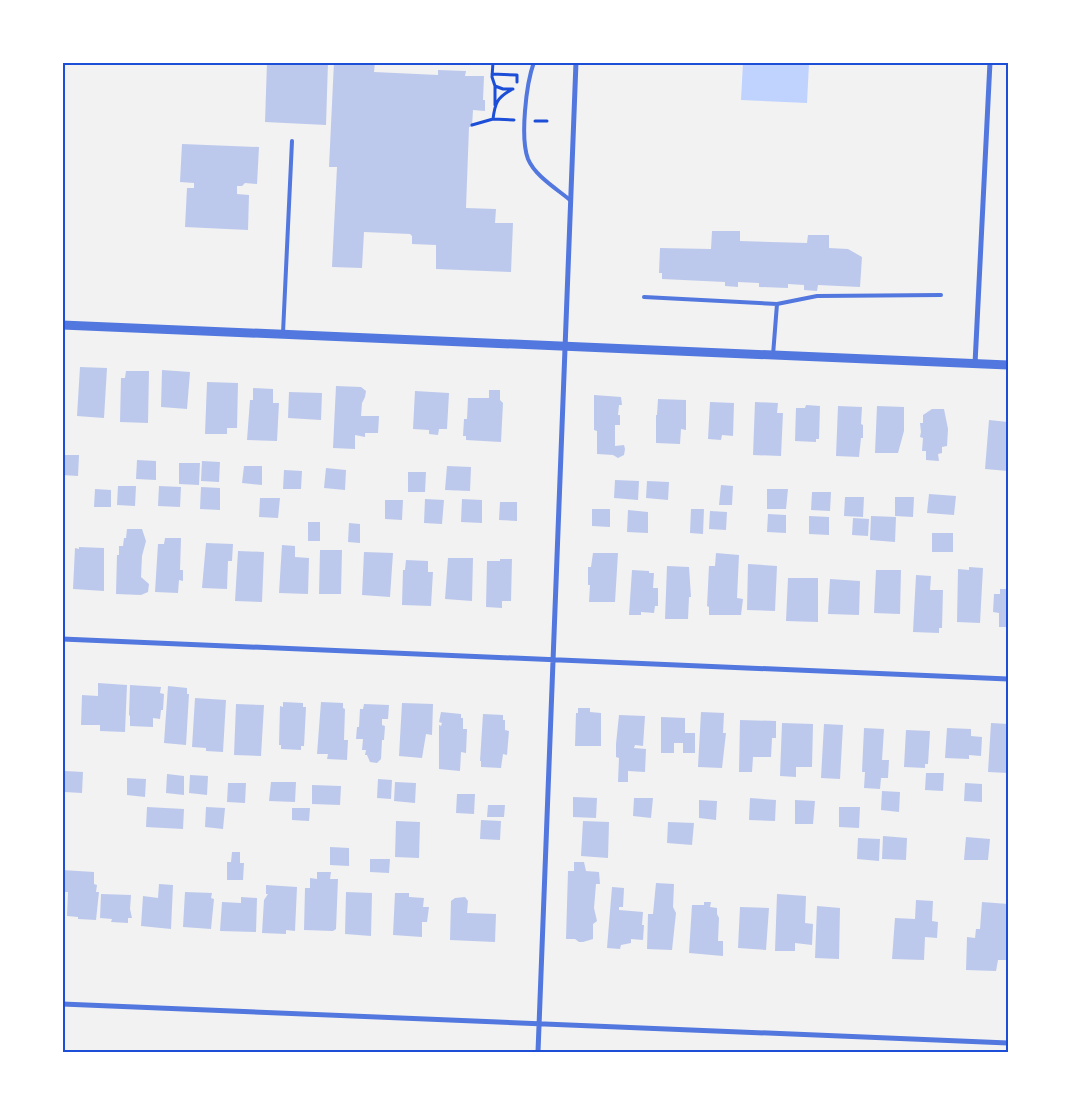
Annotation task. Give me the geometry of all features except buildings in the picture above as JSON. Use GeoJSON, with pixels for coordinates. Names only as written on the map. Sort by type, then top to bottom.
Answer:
{"type":"FeatureCollection","features":[{"type":"Feature","properties":{"kind":"street"},"geometry":{"type":"LineString","coordinates":[[538,1052],[576,62]]}},
{"type":"Feature","properties":{"kind":"street"},"geometry":{"type":"LineString","coordinates":[[975,364],[990,62]]}},
{"type":"Feature","properties":{"kind":"street"},"geometry":{"type":"LineString","coordinates":[[62,325],[1008,365]]}},
{"type":"Feature","properties":{"kind":"street"},"geometry":{"type":"LineString","coordinates":[[62,639],[1008,679]]}},
{"type":"Feature","properties":{"kind":"street"},"geometry":{"type":"LineString","coordinates":[[62,1004],[1008,1043]]}},
{"type":"Feature","properties":{"kind":"lane"},"geometry":{"type":"LineString","coordinates":[[534,62],[528,79],[525,120],[525,144],[528,160],[537,172],[570,200]]}},
{"type":"Feature","properties":{"kind":"lane"},"geometry":{"type":"LineString","coordinates":[[283,335],[292,141]]}},
{"type":"Feature","properties":{"kind":"lane"},"geometry":{"type":"LineString","coordinates":[[644,297],[777,304],[817,296],[941,296]]}},
{"type":"Feature","properties":{"kind":"lane"},"geometry":{"type":"LineString","coordinates":[[772,355],[777,304]]}},
{"type":"Feature","properties":{"kind":"path"},"geometry":{"type":"LineString","coordinates":[[493,62],[492,74],[495,86],[493,118]]}},
{"type":"Feature","properties":{"kind":"path"},"geometry":{"type":"LineString","coordinates":[[492,74],[517,75],[516,96]]}},
{"type":"Feature","properties":{"kind":"path"},"geometry":{"type":"LineString","coordinates":[[495,86],[503,89],[515,89]]}},
{"type":"Feature","properties":{"kind":"path"},"geometry":{"type":"LineString","coordinates":[[495,105],[501,97],[515,89]]}},
{"type":"Feature","properties":{"kind":"path"},"geometry":{"type":"LineString","coordinates":[[515,112],[515,120]]}},
{"type":"Feature","properties":{"kind":"path"},"geometry":{"type":"LineString","coordinates":[[472,125],[493,118],[547,121]]}},
{"type":"Feature","properties":{"kind":"water"},"geometry":{"type":"Polygon","coordinates":[[[743,63],[809,63],[807,103],[741,100],[743,63]]]}}]}
